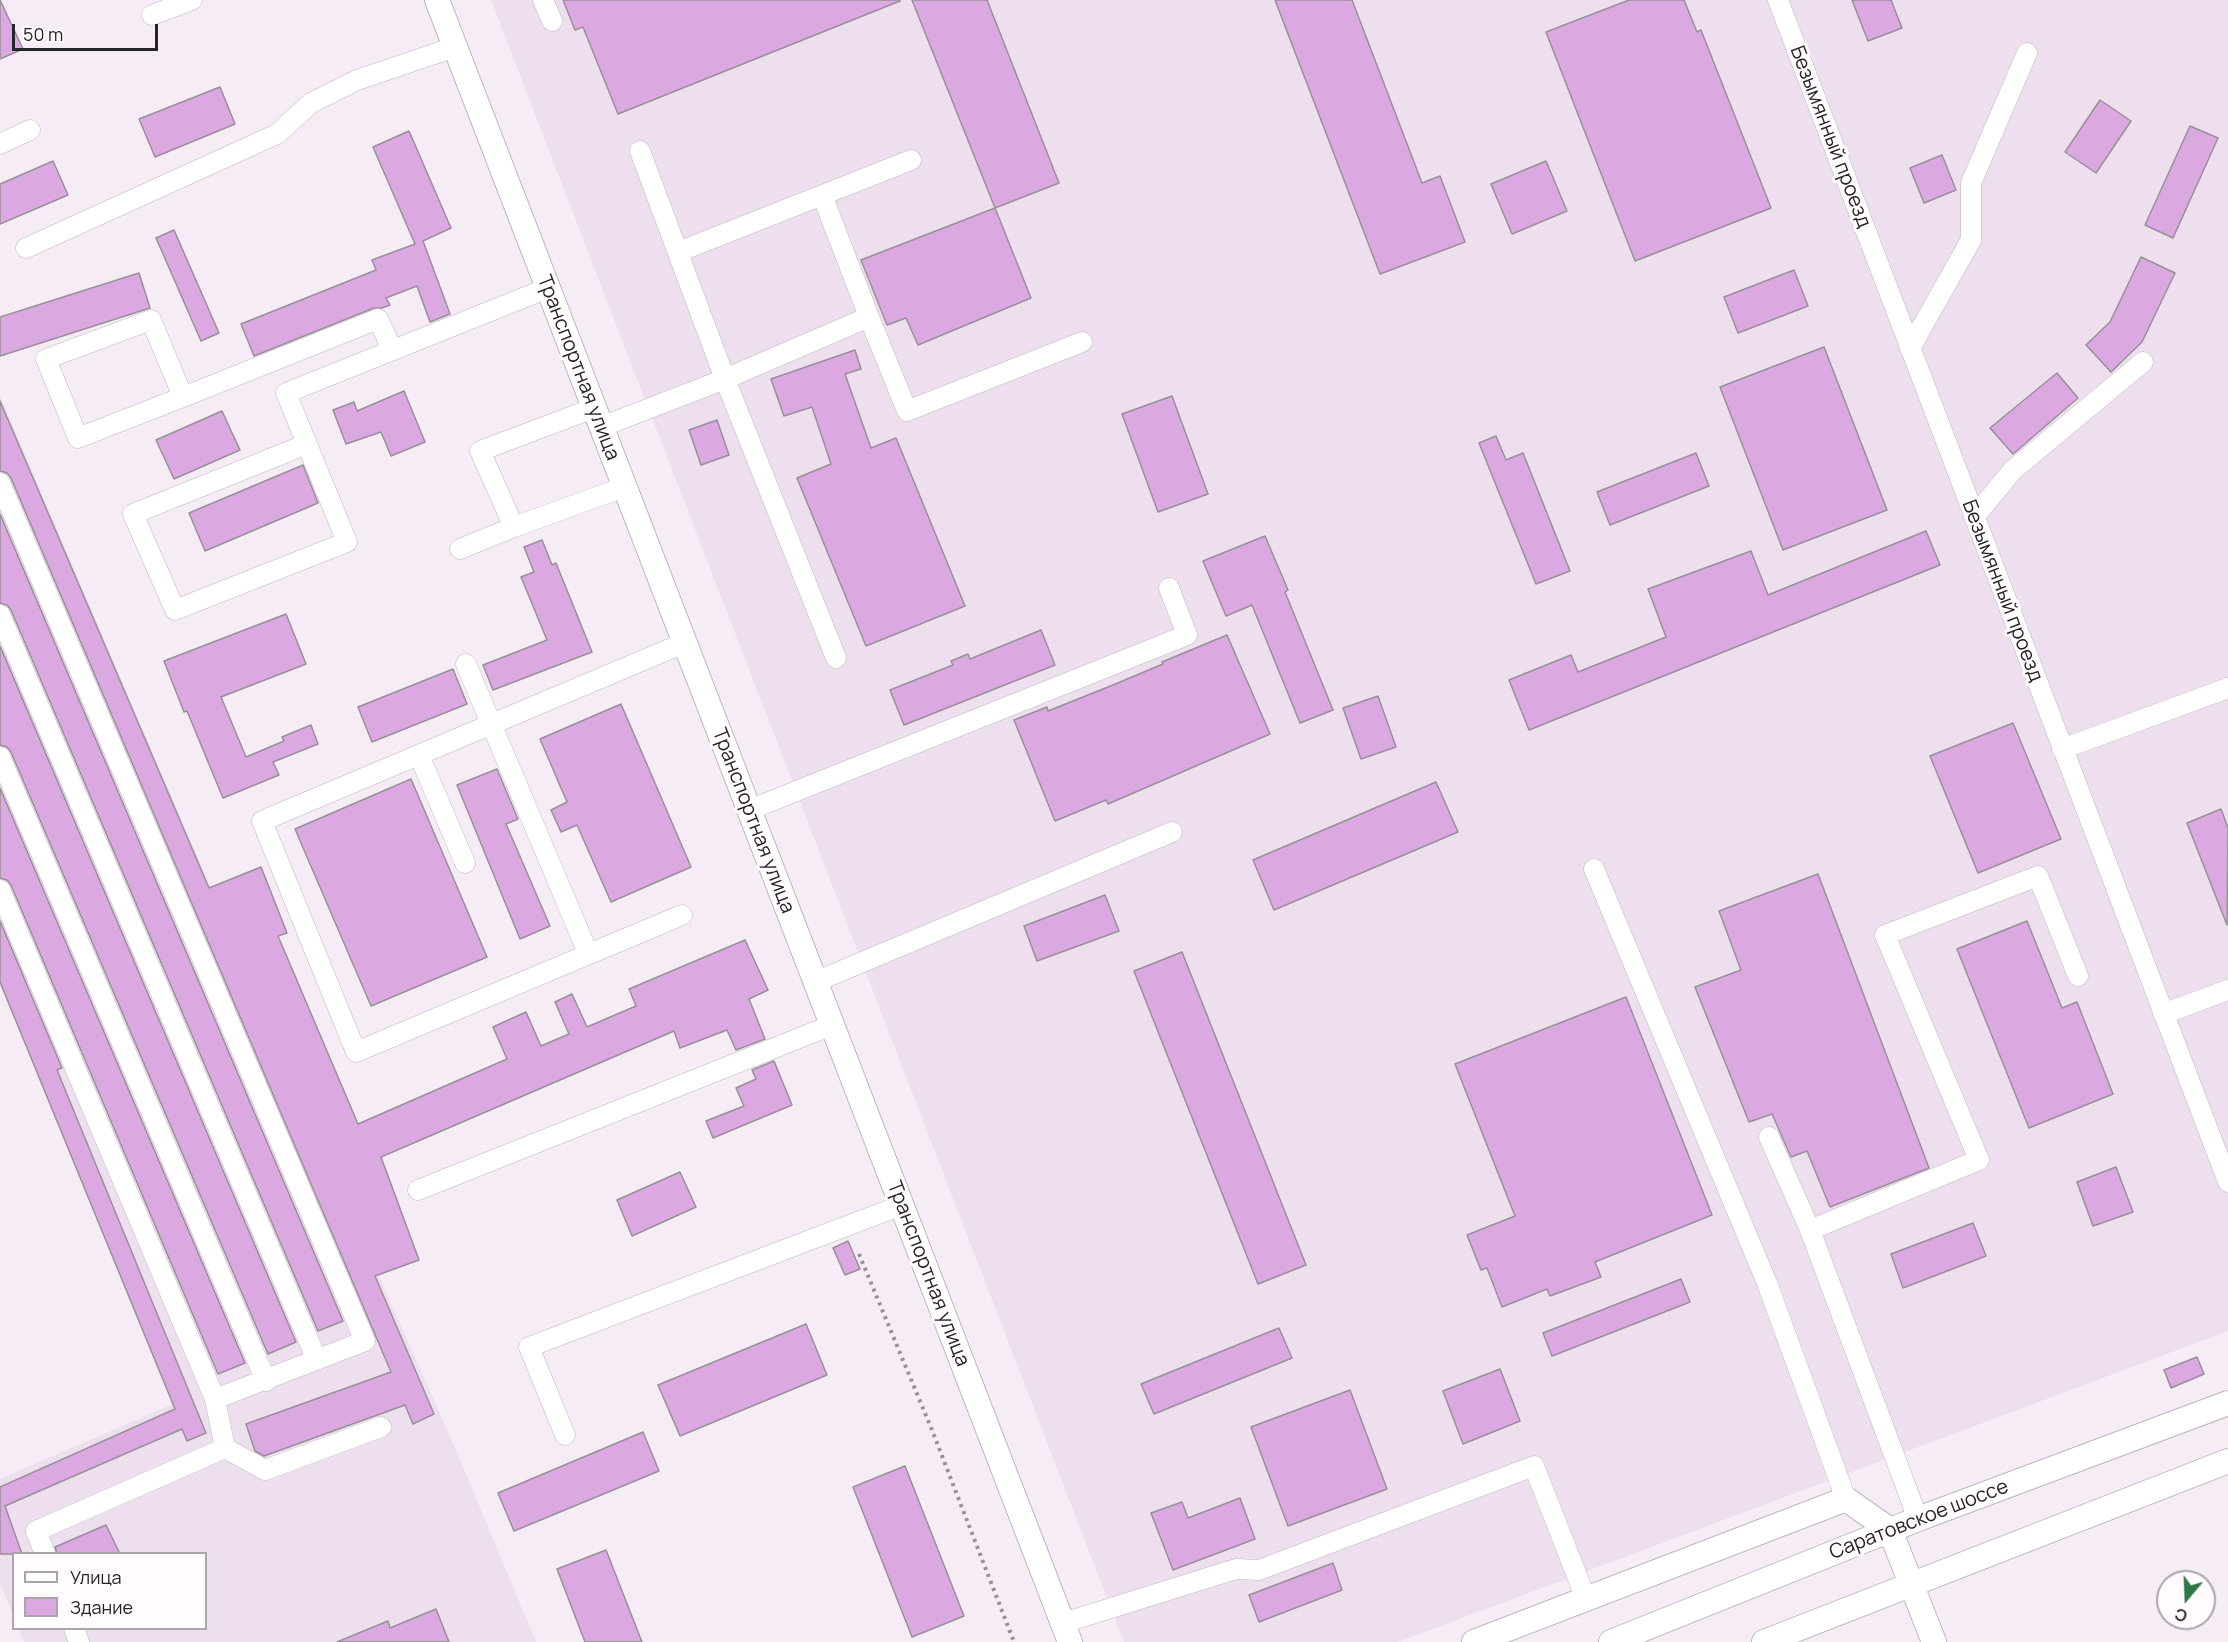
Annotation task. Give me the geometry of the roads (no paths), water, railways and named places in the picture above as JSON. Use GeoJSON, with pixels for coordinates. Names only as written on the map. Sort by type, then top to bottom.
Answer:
{"type":"FeatureCollection","features":[{"type":"Feature","properties":{"kind":"main road","name":"Транспортная улица"},"geometry":{"type":"LineString","coordinates":[[443,2],[455,47],[1066,1633]]}},
{"type":"Feature","properties":{"kind":"main road","name":"Саратовское шоссе"},"geometry":{"type":"LineString","coordinates":[[1611,1642],[1918,1519],[2228,1402]]}},
{"type":"Feature","properties":{"kind":"main road"},"geometry":{"type":"LineString","coordinates":[[1764,1642],[2228,1461]]}},
{"type":"Feature","properties":{"kind":"main road"},"geometry":{"type":"LineString","coordinates":[[1474,1642],[1846,1499],[1890,1530],[1934,1642]]}},
{"type":"Feature","properties":{"kind":"street"},"geometry":{"type":"LineString","coordinates":[[152,15],[192,0]]}},
{"type":"Feature","properties":{"kind":"street"},"geometry":{"type":"LineString","coordinates":[[543,0],[552,21]]}},
{"type":"Feature","properties":{"kind":"street","name":"Безымянный проезд"},"geometry":{"type":"LineString","coordinates":[[1778,0],[2228,1182]]}},
{"type":"Feature","properties":{"kind":"street"},"geometry":{"type":"LineString","coordinates":[[26,248],[277,134],[311,103],[357,80],[455,47]]}},
{"type":"Feature","properties":{"kind":"street"},"geometry":{"type":"LineString","coordinates":[[1910,348],[1971,240],[1971,183],[2027,53]]}},
{"type":"Feature","properties":{"kind":"street"},"geometry":{"type":"LineString","coordinates":[[0,144],[30,130]]}},
{"type":"Feature","properties":{"kind":"street"},"geometry":{"type":"LineString","coordinates":[[640,151],[725,379],[836,658]]}},
{"type":"Feature","properties":{"kind":"street"},"geometry":{"type":"LineString","coordinates":[[678,252],[911,160]]}},
{"type":"Feature","properties":{"kind":"street"},"geometry":{"type":"LineString","coordinates":[[822,195],[907,411],[1082,342]]}},
{"type":"Feature","properties":{"kind":"street"},"geometry":{"type":"LineString","coordinates":[[307,444],[133,514],[175,610],[347,542],[307,444],[286,393],[548,288]]}},
{"type":"Feature","properties":{"kind":"street"},"geometry":{"type":"LineString","coordinates":[[514,527],[480,451],[725,379],[869,318]]}},
{"type":"Feature","properties":{"kind":"street"},"geometry":{"type":"LineString","coordinates":[[183,397],[151,320],[46,359],[78,438],[183,397],[378,320],[392,349]]}},
{"type":"Feature","properties":{"kind":"street"},"geometry":{"type":"LineString","coordinates":[[1974,517],[2013,470],[2143,362]]}},
{"type":"Feature","properties":{"kind":"street"},"geometry":{"type":"LineString","coordinates":[[0,483],[364,1341],[215,1400]]}},
{"type":"Feature","properties":{"kind":"street"},"geometry":{"type":"LineString","coordinates":[[460,549],[624,487]]}},
{"type":"Feature","properties":{"kind":"street"},"geometry":{"type":"LineString","coordinates":[[749,810],[1187,635],[1169,588]]}},
{"type":"Feature","properties":{"kind":"street"},"geometry":{"type":"LineString","coordinates":[[0,615],[317,1360]]}},
{"type":"Feature","properties":{"kind":"street"},"geometry":{"type":"LineString","coordinates":[[682,915],[356,1052],[262,821],[684,642]]}},
{"type":"Feature","properties":{"kind":"street"},"geometry":{"type":"LineString","coordinates":[[466,664],[588,953]]}},
{"type":"Feature","properties":{"kind":"street"},"geometry":{"type":"LineString","coordinates":[[2062,749],[2228,687]]}},
{"type":"Feature","properties":{"kind":"street"},"geometry":{"type":"LineString","coordinates":[[419,755],[465,863]]}},
{"type":"Feature","properties":{"kind":"street"},"geometry":{"type":"LineString","coordinates":[[0,757],[266,1381]]}},
{"type":"Feature","properties":{"kind":"street"},"geometry":{"type":"LineString","coordinates":[[815,981],[1172,832]]}},
{"type":"Feature","properties":{"kind":"street"},"geometry":{"type":"LineString","coordinates":[[1594,869],[1767,1283],[1846,1499]]}},
{"type":"Feature","properties":{"kind":"street"},"geometry":{"type":"LineString","coordinates":[[1810,1230],[1980,1160],[1885,935],[2038,876],[2078,976]]}},
{"type":"Feature","properties":{"kind":"street"},"geometry":{"type":"LineString","coordinates":[[0,890],[215,1400],[225,1448],[265,1470],[381,1426]]}},
{"type":"Feature","properties":{"kind":"street"},"geometry":{"type":"LineString","coordinates":[[2163,1014],[2228,990]]}},
{"type":"Feature","properties":{"kind":"street"},"geometry":{"type":"LineString","coordinates":[[418,1190],[832,1025]]}},
{"type":"Feature","properties":{"kind":"street"},"geometry":{"type":"LineString","coordinates":[[1768,1137],[1810,1230],[1918,1519]]}},
{"type":"Feature","properties":{"kind":"street"},"geometry":{"type":"LineString","coordinates":[[565,1436],[529,1347],[902,1205]]}},
{"type":"Feature","properties":{"kind":"street"},"geometry":{"type":"LineString","coordinates":[[44,1552],[36,1531],[225,1448]]}},
{"type":"Feature","properties":{"kind":"street"},"geometry":{"type":"LineString","coordinates":[[1066,1633],[1236,1569],[1259,1570],[1534,1466],[1586,1599]]}}]}
